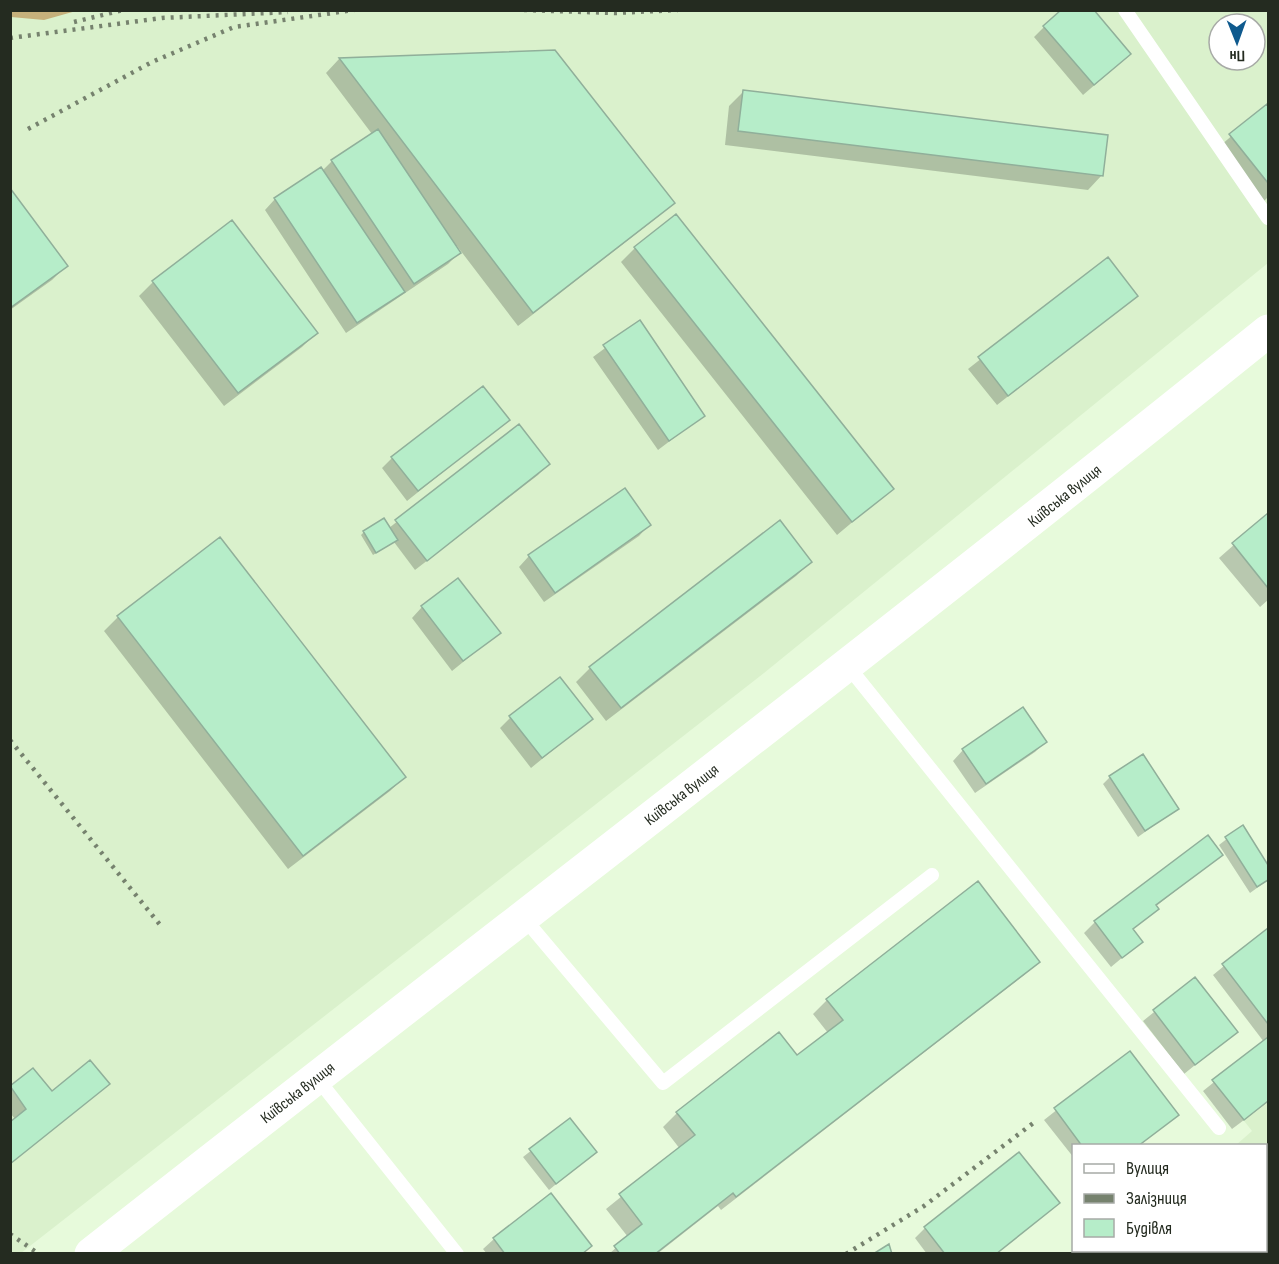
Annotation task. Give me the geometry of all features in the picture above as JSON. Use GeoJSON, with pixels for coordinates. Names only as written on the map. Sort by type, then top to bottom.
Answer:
{"type":"FeatureCollection","features":[{"type":"Feature","properties":{"kind":"main road","name":"Київська вулиця"},"geometry":{"type":"LineString","coordinates":[[91,1254],[846,664],[992,554],[1269,331]]}},
{"type":"Feature","properties":{"kind":"lane"},"geometry":{"type":"LineString","coordinates":[[1125,10],[1269,218]]}},
{"type":"Feature","properties":{"kind":"lane"},"geometry":{"type":"LineString","coordinates":[[846,664],[1219,1128]]}},
{"type":"Feature","properties":{"kind":"lane"},"geometry":{"type":"LineString","coordinates":[[523,917],[663,1083],[932,875]]}},
{"type":"Feature","properties":{"kind":"lane"},"geometry":{"type":"LineString","coordinates":[[316,1077],[457,1254]]}},
{"type":"Feature","properties":{"kind":"shaded area"},"geometry":{"type":"Polygon","coordinates":[[[10,11],[1268,11],[1268,263],[764,673],[21,1253],[11,1253],[10,11]]]}},
{"type":"Feature","properties":{"kind":"shaded area"},"geometry":{"type":"Polygon","coordinates":[[[10,11],[76,11],[44,20],[11,17],[10,11]]]}},
{"type":"Feature","properties":{"kind":"shaded area"},"geometry":{"type":"Polygon","coordinates":[[[1268,1037],[1268,1253],[1112,1254],[1114,1252],[1267,1252],[1267,1144],[1237,1144],[1252,1131],[1212,1080],[1268,1037]]]}},
{"type":"Feature","properties":{"kind":"building"},"geometry":{"type":"Polygon","coordinates":[[[1061,10],[1094,10],[1131,54],[1094,85],[1043,26],[1061,10]]]}},
{"type":"Feature","properties":{"kind":"building"},"geometry":{"type":"Polygon","coordinates":[[[555,50],[675,203],[533,313],[339,58],[555,50]]]}},
{"type":"Feature","properties":{"kind":"building"},"geometry":{"type":"Polygon","coordinates":[[[743,90],[1108,135],[1103,176],[738,131],[743,90]]]}},
{"type":"Feature","properties":{"kind":"building"},"geometry":{"type":"Polygon","coordinates":[[[1267,104],[1268,107],[1268,183],[1229,134],[1267,104]]]}},
{"type":"Feature","properties":{"kind":"building"},"geometry":{"type":"Polygon","coordinates":[[[378,129],[461,253],[414,284],[331,160],[378,129]]]}},
{"type":"Feature","properties":{"kind":"building"},"geometry":{"type":"Polygon","coordinates":[[[321,167],[405,292],[357,323],[274,198],[321,167]]]}},
{"type":"Feature","properties":{"kind":"building"},"geometry":{"type":"Polygon","coordinates":[[[10,188],[68,266],[10,308],[10,188]]]}},
{"type":"Feature","properties":{"kind":"building"},"geometry":{"type":"Polygon","coordinates":[[[676,214],[894,489],[852,522],[634,247],[676,214]]]}},
{"type":"Feature","properties":{"kind":"building"},"geometry":{"type":"Polygon","coordinates":[[[232,220],[318,333],[238,393],[152,281],[232,220]]]}},
{"type":"Feature","properties":{"kind":"building"},"geometry":{"type":"Polygon","coordinates":[[[1108,257],[1138,296],[1008,396],[978,357],[1108,257]]]}},
{"type":"Feature","properties":{"kind":"building"},"geometry":{"type":"Polygon","coordinates":[[[640,320],[705,416],[669,441],[603,345],[640,320]]]}},
{"type":"Feature","properties":{"kind":"building"},"geometry":{"type":"Polygon","coordinates":[[[483,386],[510,420],[418,491],[391,457],[483,386]]]}},
{"type":"Feature","properties":{"kind":"building"},"geometry":{"type":"Polygon","coordinates":[[[519,424],[550,464],[427,561],[395,520],[519,424]]]}},
{"type":"Feature","properties":{"kind":"building"},"geometry":{"type":"Polygon","coordinates":[[[625,488],[651,525],[555,593],[528,555],[625,488]]]}},
{"type":"Feature","properties":{"kind":"building"},"geometry":{"type":"Polygon","coordinates":[[[1268,513],[1268,588],[1232,543],[1268,513]]]}},
{"type":"Feature","properties":{"kind":"building"},"geometry":{"type":"Polygon","coordinates":[[[384,518],[398,540],[376,553],[363,531],[384,518]]]}},
{"type":"Feature","properties":{"kind":"building"},"geometry":{"type":"Polygon","coordinates":[[[780,520],[812,562],[621,708],[589,667],[780,520]]]}},
{"type":"Feature","properties":{"kind":"building"},"geometry":{"type":"Polygon","coordinates":[[[220,537],[406,777],[303,856],[117,616],[220,537]]]}},
{"type":"Feature","properties":{"kind":"building"},"geometry":{"type":"Polygon","coordinates":[[[458,578],[501,633],[463,661],[421,606],[458,578]]]}},
{"type":"Feature","properties":{"kind":"building"},"geometry":{"type":"Polygon","coordinates":[[[560,677],[593,719],[542,758],[509,716],[560,677]]]}},
{"type":"Feature","properties":{"kind":"building"},"geometry":{"type":"Polygon","coordinates":[[[1023,707],[1047,742],[986,784],[962,749],[1023,707]]]}},
{"type":"Feature","properties":{"kind":"building"},"geometry":{"type":"Polygon","coordinates":[[[1143,754],[1179,809],[1145,831],[1109,776],[1143,754]]]}},
{"type":"Feature","properties":{"kind":"building"},"geometry":{"type":"Polygon","coordinates":[[[1243,825],[1268,865],[1268,880],[1257,887],[1225,837],[1243,825]]]}},
{"type":"Feature","properties":{"kind":"building"},"geometry":{"type":"Polygon","coordinates":[[[1208,835],[1223,855],[1156,905],[1159,909],[1133,929],[1143,942],[1122,958],[1094,921],[1208,835]]]}},
{"type":"Feature","properties":{"kind":"building"},"geometry":{"type":"Polygon","coordinates":[[[978,881],[1040,962],[736,1197],[733,1193],[655,1254],[620,1254],[614,1246],[642,1224],[619,1194],[695,1135],[676,1112],[779,1032],[797,1055],[843,1020],[826,999],[978,881]]]}},
{"type":"Feature","properties":{"kind":"building"},"geometry":{"type":"Polygon","coordinates":[[[1268,928],[1268,1024],[1222,964],[1268,928]]]}},
{"type":"Feature","properties":{"kind":"building"},"geometry":{"type":"Polygon","coordinates":[[[1195,977],[1238,1032],[1195,1065],[1153,1010],[1195,977]]]}},
{"type":"Feature","properties":{"kind":"building"},"geometry":{"type":"Polygon","coordinates":[[[1268,1037],[1268,1101],[1244,1120],[1212,1080],[1268,1037]]]}},
{"type":"Feature","properties":{"kind":"building"},"geometry":{"type":"Polygon","coordinates":[[[1130,1051],[1179,1115],[1141,1144],[1081,1144],[1054,1108],[1130,1051]]]}},
{"type":"Feature","properties":{"kind":"building"},"geometry":{"type":"Polygon","coordinates":[[[90,1060],[110,1084],[10,1164],[10,1122],[26,1109],[10,1086],[33,1068],[52,1091],[90,1060]]]}},
{"type":"Feature","properties":{"kind":"building"},"geometry":{"type":"Polygon","coordinates":[[[570,1118],[597,1152],[556,1184],[529,1149],[570,1118]]]}},
{"type":"Feature","properties":{"kind":"building"},"geometry":{"type":"Polygon","coordinates":[[[1019,1152],[1060,1203],[996,1254],[945,1254],[924,1227],[1019,1152]]]}},
{"type":"Feature","properties":{"kind":"building"},"geometry":{"type":"Polygon","coordinates":[[[551,1193],[592,1246],[582,1254],[505,1254],[493,1238],[551,1193]]]}},
{"type":"Feature","properties":{"kind":"building"},"geometry":{"type":"Polygon","coordinates":[[[889,1244],[892,1254],[873,1254],[889,1244]]]}},
{"type":"Feature","properties":{"kind":"building"},"geometry":{"type":"Polygon","coordinates":[[[1124,1252],[1156,1252],[1158,1254],[1125,1254],[1124,1252]]]}},
{"type":"Feature","properties":{"kind":"railway"},"geometry":{"type":"LineString","coordinates":[[74,22],[123,10]]}},
{"type":"Feature","properties":{"kind":"railway"},"geometry":{"type":"LineString","coordinates":[[28,129],[152,62],[234,27],[354,10]]}},
{"type":"Feature","properties":{"kind":"railway"},"geometry":{"type":"LineString","coordinates":[[524,10],[615,13],[678,10]]}},
{"type":"Feature","properties":{"kind":"railway"},"geometry":{"type":"LineString","coordinates":[[10,38],[162,18],[288,12]]}},
{"type":"Feature","properties":{"kind":"railway"},"geometry":{"type":"LineString","coordinates":[[10,740],[161,926]]}},
{"type":"Feature","properties":{"kind":"railway"},"geometry":{"type":"LineString","coordinates":[[846,1254],[924,1206],[1036,1121]]}},
{"type":"Feature","properties":{"kind":"railway"},"geometry":{"type":"LineString","coordinates":[[10,1234],[39,1254]]}}]}
